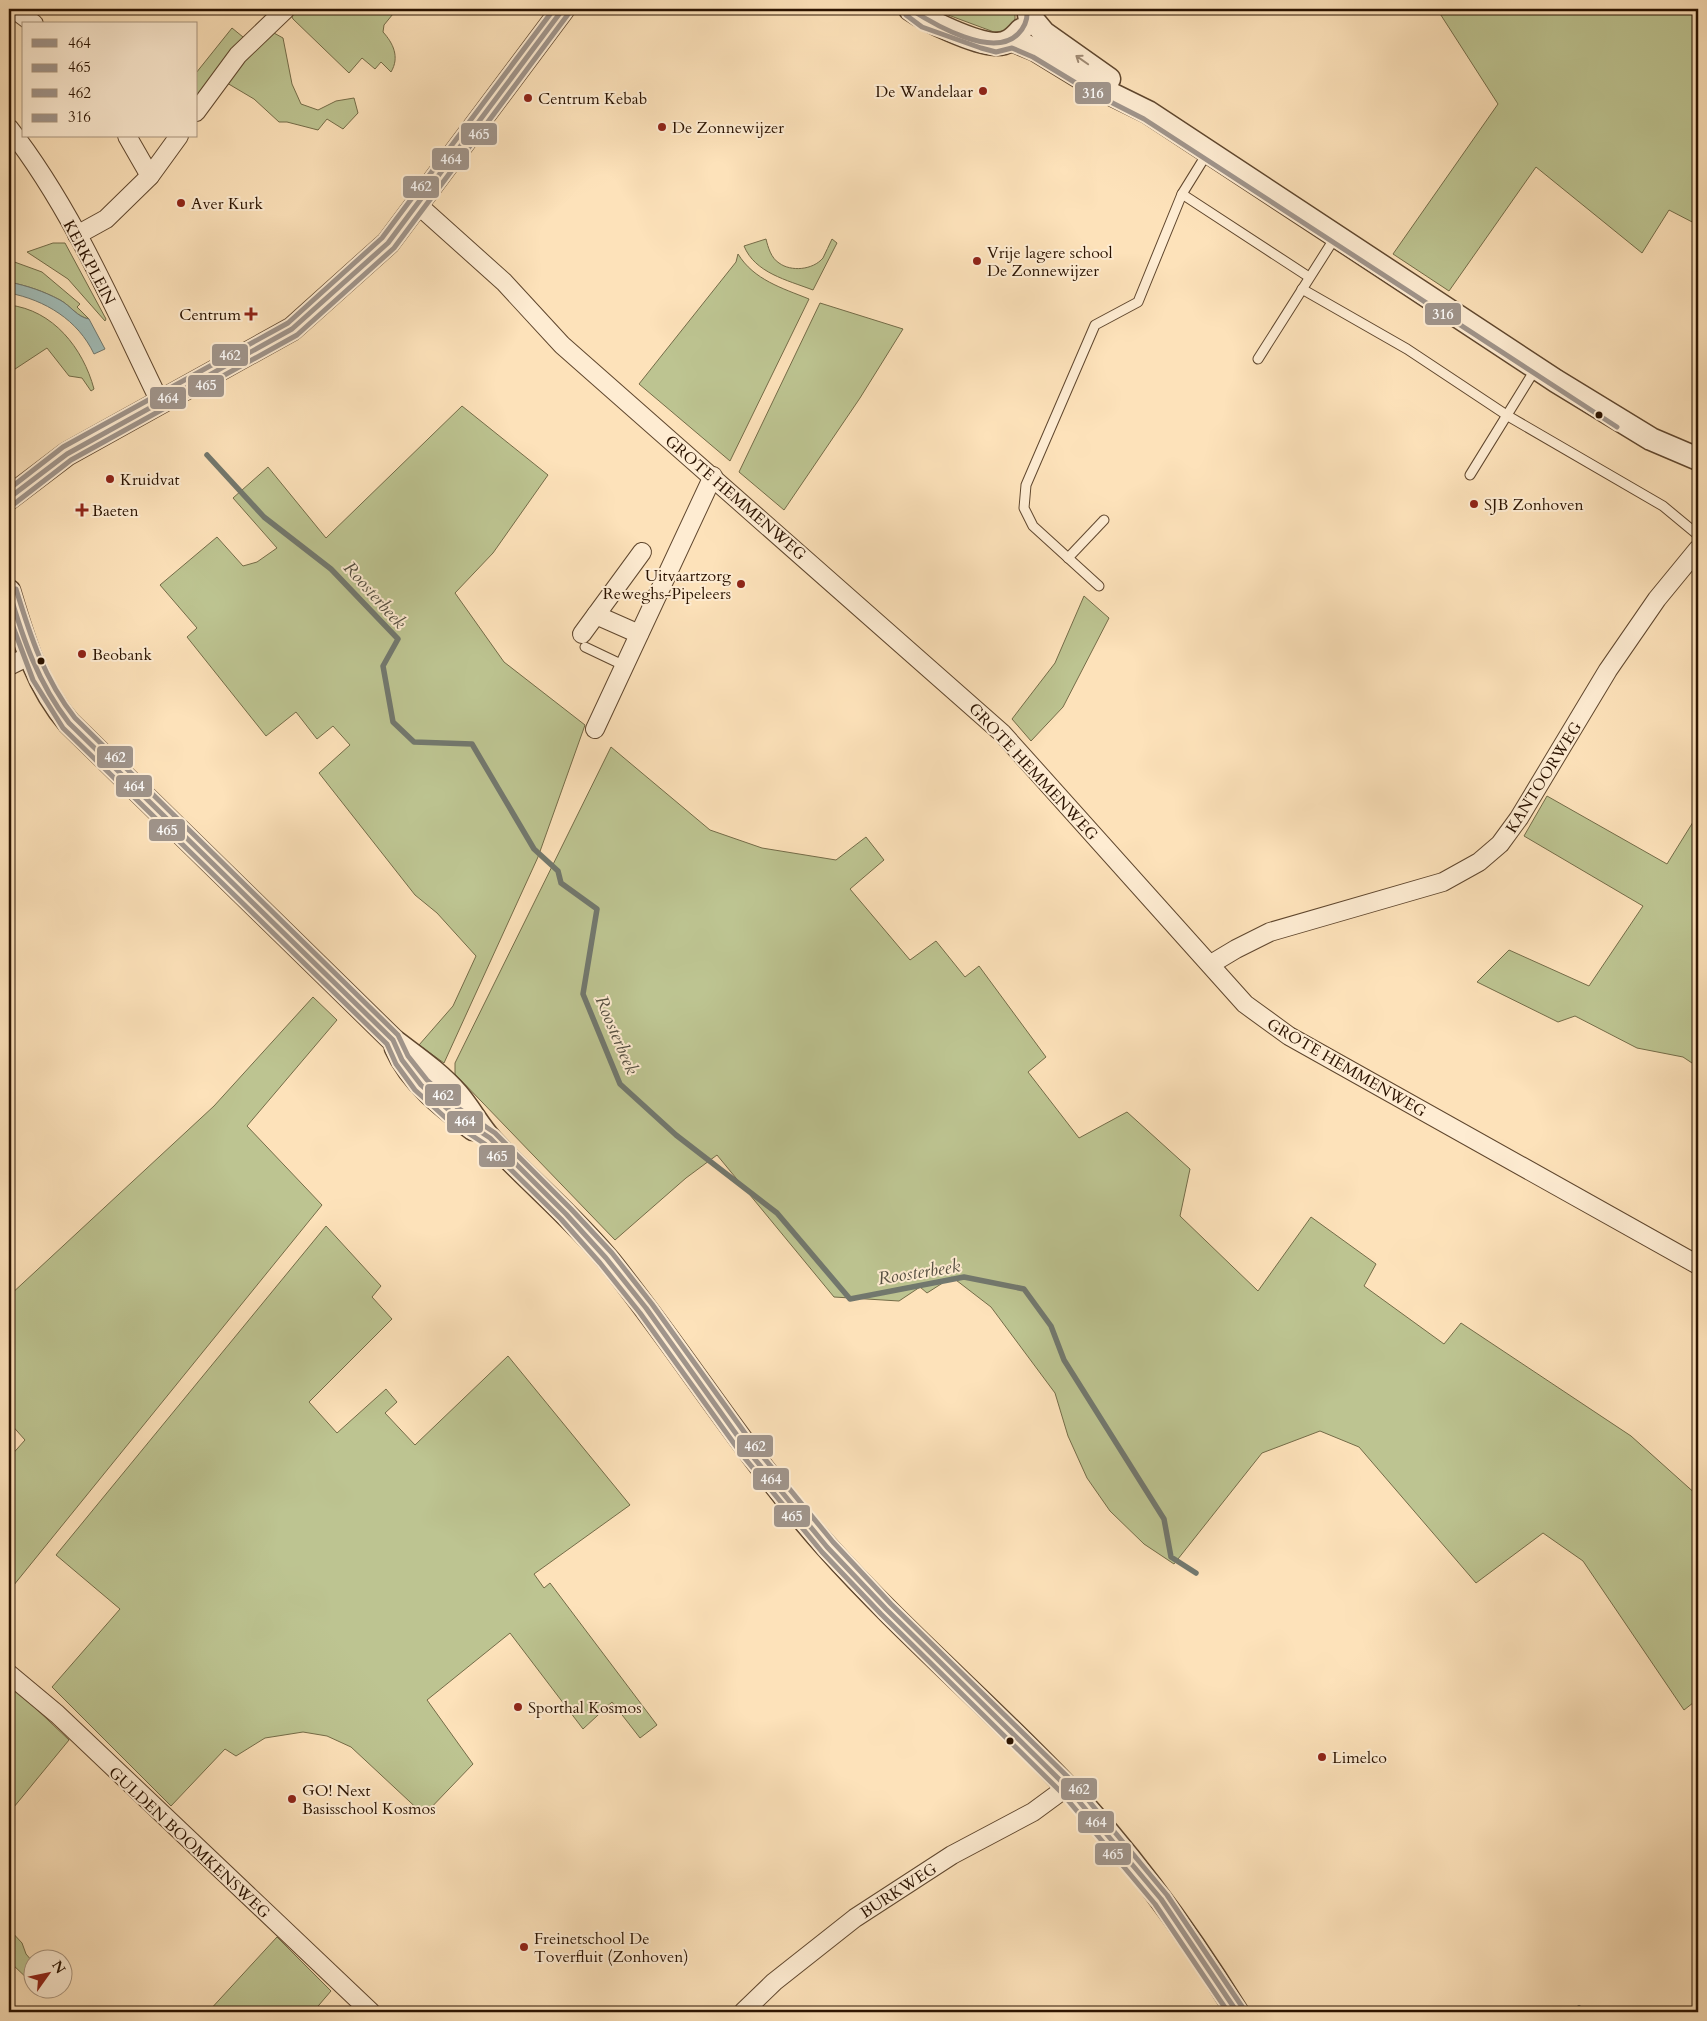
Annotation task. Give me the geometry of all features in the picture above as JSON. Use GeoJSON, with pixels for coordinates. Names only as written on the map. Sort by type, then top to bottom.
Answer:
{"type":"FeatureCollection","features":[{"type":"Feature","properties":{"kind":"street"},"geometry":{"type":"LineString","coordinates":[[14,9],[31,22]]}},
{"type":"Feature","properties":{"kind":"street"},"geometry":{"type":"LineString","coordinates":[[198,109],[238,55],[286,9]]}},
{"type":"Feature","properties":{"kind":"street"},"geometry":{"type":"LineString","coordinates":[[9,498],[67,454],[292,329],[388,243],[563,9]]}},
{"type":"Feature","properties":{"kind":"street"},"geometry":{"type":"LineString","coordinates":[[910,9],[925,20],[996,45],[1012,40],[1023,28],[1028,12]]}},
{"type":"Feature","properties":{"kind":"street"},"geometry":{"type":"LineString","coordinates":[[1028,12],[1044,33],[1101,73],[1148,112],[1536,368],[1643,434],[1698,459]]}},
{"type":"Feature","properties":{"kind":"street"},"geometry":{"type":"LineString","coordinates":[[1012,40],[1036,50],[1093,85],[1148,112]]}},
{"type":"Feature","properties":{"kind":"street","name":"KERKPLEIN"},"geometry":{"type":"LineString","coordinates":[[9,128],[37,168],[77,235],[160,402]]}},
{"type":"Feature","properties":{"kind":"street"},"geometry":{"type":"LineString","coordinates":[[128,138],[150,176]]}},
{"type":"Feature","properties":{"kind":"street"},"geometry":{"type":"LineString","coordinates":[[77,235],[106,219],[150,176],[178,138]]}},
{"type":"Feature","properties":{"kind":"street","name":"GROTE HEMMENWEG"},"geometry":{"type":"LineString","coordinates":[[417,204],[504,282],[562,345],[713,476],[1002,733],[1245,1004],[1289,1036],[1698,1264]]}},
{"type":"Feature","properties":{"kind":"street"},"geometry":{"type":"LineString","coordinates":[[595,729],[713,476]]}},
{"type":"Feature","properties":{"kind":"street","name":"KANTOORWEG"},"geometry":{"type":"LineString","coordinates":[[1211,964],[1236,948],[1270,932],[1444,882],[1479,862],[1500,844],[1519,818],[1608,670],[1657,598],[1698,549]]}},
{"type":"Feature","properties":{"kind":"street"},"geometry":{"type":"LineString","coordinates":[[584,641],[596,615],[642,552]]}},
{"type":"Feature","properties":{"kind":"street"},"geometry":{"type":"LineString","coordinates":[[9,591],[29,656],[46,693],[68,723],[393,1040],[402,1060],[426,1090],[466,1123],[490,1138],[566,1214],[606,1258],[646,1308],[749,1452],[827,1547],[886,1609],[1067,1786],[1161,1899],[1210,1968],[1237,2012]]}},
{"type":"Feature","properties":{"kind":"street"},"geometry":{"type":"LineString","coordinates":[[596,615],[640,634]]}},
{"type":"Feature","properties":{"kind":"street"},"geometry":{"type":"LineString","coordinates":[[9,666],[29,656]]}},
{"type":"Feature","properties":{"kind":"street","name":"GULDEN BOOMKENSWEG"},"geometry":{"type":"LineString","coordinates":[[9,1674],[57,1714],[371,2012]]}},
{"type":"Feature","properties":{"kind":"street","name":"BURKWEG"},"geometry":{"type":"LineString","coordinates":[[743,2012],[781,1977],[863,1913],[952,1855],[1033,1812],[1067,1786]]}},
{"type":"Feature","properties":{"kind":"lane"},"geometry":{"type":"LineString","coordinates":[[1099,586],[1033,526],[1024,508],[1026,485],[1095,325],[1138,302],[1182,194],[1208,151]]}},
{"type":"Feature","properties":{"kind":"lane"},"geometry":{"type":"LineString","coordinates":[[1182,194],[1309,277]]}},
{"type":"Feature","properties":{"kind":"lane"},"geometry":{"type":"LineString","coordinates":[[1258,358],[1336,236]]}},
{"type":"Feature","properties":{"kind":"lane"},"geometry":{"type":"LineString","coordinates":[[1302,289],[1407,349],[1508,416],[1663,506],[1698,535]]}},
{"type":"Feature","properties":{"kind":"lane"},"geometry":{"type":"LineString","coordinates":[[1470,475],[1536,368]]}},
{"type":"Feature","properties":{"kind":"lane"},"geometry":{"type":"LineString","coordinates":[[1068,558],[1104,520]]}},
{"type":"Feature","properties":{"kind":"lane"},"geometry":{"type":"LineString","coordinates":[[584,641],[625,666]]}},
{"type":"Feature","properties":{"kind":"green space"},"geometry":{"type":"Polygon","coordinates":[[[299,9],[397,9],[384,25],[383,32],[390,41],[395,56],[391,72],[381,62],[375,69],[362,58],[349,73],[293,19],[291,15],[299,9]]]}},
{"type":"Feature","properties":{"kind":"green space"},"geometry":{"type":"Polygon","coordinates":[[[932,9],[1015,9],[1015,23],[1004,31],[994,32],[932,9]]]}},
{"type":"Feature","properties":{"kind":"green space"},"geometry":{"type":"Polygon","coordinates":[[[1437,9],[1698,9],[1698,225],[1669,210],[1642,253],[1536,167],[1449,291],[1393,254],[1498,104],[1437,9]]]}},
{"type":"Feature","properties":{"kind":"green space"},"geometry":{"type":"Polygon","coordinates":[[[232,28],[243,37],[198,96],[198,70],[232,28]]]}},
{"type":"Feature","properties":{"kind":"green space"},"geometry":{"type":"Polygon","coordinates":[[[274,33],[283,38],[292,84],[301,104],[318,110],[336,101],[354,98],[358,113],[343,129],[327,119],[318,130],[287,122],[279,122],[254,99],[227,83],[259,39],[274,33]]]}},
{"type":"Feature","properties":{"kind":"green space"},"geometry":{"type":"Polygon","coordinates":[[[766,239],[770,252],[776,261],[784,266],[796,269],[808,267],[819,262],[823,258],[832,239],[837,243],[813,290],[783,279],[756,263],[744,246],[766,239]]]}},
{"type":"Feature","properties":{"kind":"green space"},"geometry":{"type":"Polygon","coordinates":[[[53,243],[65,243],[106,319],[105,321],[68,279],[27,252],[53,243]]]}},
{"type":"Feature","properties":{"kind":"green space"},"geometry":{"type":"Polygon","coordinates":[[[738,254],[760,277],[809,299],[730,461],[639,384],[736,262],[738,254]]]}},
{"type":"Feature","properties":{"kind":"green space"},"geometry":{"type":"Polygon","coordinates":[[[9,260],[42,272],[80,304],[77,307],[89,319],[81,316],[64,302],[54,297],[23,285],[9,282],[9,260]]]}},
{"type":"Feature","properties":{"kind":"green space"},"geometry":{"type":"Polygon","coordinates":[[[820,303],[903,329],[860,398],[784,510],[739,472],[820,303]]]}},
{"type":"Feature","properties":{"kind":"green space"},"geometry":{"type":"Polygon","coordinates":[[[9,305],[25,308],[39,314],[64,333],[82,359],[94,389],[91,391],[82,378],[69,376],[47,348],[9,373],[9,305]]]}},
{"type":"Feature","properties":{"kind":"green space"},"geometry":{"type":"Polygon","coordinates":[[[462,406],[548,475],[493,553],[455,593],[504,662],[585,725],[538,857],[444,1063],[419,1045],[453,1006],[476,956],[437,913],[415,895],[319,773],[350,745],[333,726],[317,739],[296,712],[266,736],[187,637],[197,628],[160,585],[217,537],[243,566],[257,562],[277,548],[233,498],[268,467],[326,538],[462,406]]]}},
{"type":"Feature","properties":{"kind":"green space"},"geometry":{"type":"Polygon","coordinates":[[[1084,596],[1109,618],[1063,707],[1031,741],[1012,719],[1055,663],[1084,596]]]}},
{"type":"Feature","properties":{"kind":"green space"},"geometry":{"type":"Polygon","coordinates":[[[611,747],[710,830],[762,848],[836,860],[866,837],[884,860],[850,889],[910,960],[936,941],[965,977],[979,966],[1046,1057],[1028,1072],[1079,1138],[1127,1112],[1190,1169],[1180,1216],[1258,1291],[1311,1217],[1376,1264],[1364,1286],[1444,1344],[1461,1323],[1631,1436],[1698,1496],[1698,1699],[1684,1710],[1583,1561],[1543,1533],[1476,1583],[1359,1447],[1320,1431],[1262,1453],[1174,1564],[1144,1544],[1110,1511],[1087,1478],[1068,1436],[1055,1393],[991,1307],[952,1277],[927,1293],[920,1287],[899,1301],[834,1297],[717,1155],[686,1178],[615,1240],[455,1074],[455,1063],[611,747]]]}},
{"type":"Feature","properties":{"kind":"green space"},"geometry":{"type":"Polygon","coordinates":[[[1547,796],[1667,864],[1698,814],[1698,1067],[1683,1057],[1637,1048],[1575,1016],[1558,1022],[1477,982],[1509,950],[1589,986],[1643,906],[1524,836],[1547,796]]]}},
{"type":"Feature","properties":{"kind":"green space"},"geometry":{"type":"Polygon","coordinates":[[[313,997],[337,1020],[247,1126],[322,1205],[9,1591],[9,1458],[25,1440],[9,1422],[9,1296],[214,1106],[313,997]]]}},
{"type":"Feature","properties":{"kind":"green space"},"geometry":{"type":"Polygon","coordinates":[[[326,1226],[381,1286],[372,1297],[392,1319],[309,1402],[337,1433],[386,1389],[397,1402],[385,1413],[415,1445],[508,1356],[630,1505],[534,1574],[544,1588],[550,1583],[657,1725],[640,1738],[612,1702],[583,1729],[510,1633],[427,1700],[473,1764],[424,1815],[351,1747],[327,1736],[303,1732],[265,1738],[236,1756],[225,1749],[171,1806],[52,1687],[120,1609],[56,1555],[326,1226]]]}},
{"type":"Feature","properties":{"kind":"green space"},"geometry":{"type":"Polygon","coordinates":[[[9,1683],[69,1740],[9,1813],[9,1683]]]}},
{"type":"Feature","properties":{"kind":"green space"},"geometry":{"type":"Polygon","coordinates":[[[9,1929],[22,1943],[24,1948],[22,1948],[22,1974],[12,1964],[9,1966],[9,1929]]]}},
{"type":"Feature","properties":{"kind":"green space"},"geometry":{"type":"Polygon","coordinates":[[[277,1937],[331,1991],[313,2012],[208,2012],[277,1937]]]}},
{"type":"Feature","properties":{"kind":"water"},"geometry":{"type":"Polygon","coordinates":[[[9,282],[35,289],[54,297],[64,302],[81,316],[89,319],[105,349],[94,354],[79,331],[70,322],[47,306],[9,293],[9,282]]]}},
{"type":"Feature","properties":{"kind":"waterway","name":"Roosterbeek"},"geometry":{"type":"LineString","coordinates":[[207,455],[264,517],[331,569],[398,639],[383,666],[393,722],[414,742],[472,744],[534,849],[558,871],[561,883],[597,909],[583,994],[620,1084],[676,1135],[777,1213],[850,1299],[964,1277],[1024,1289],[1051,1326],[1064,1360],[1164,1519],[1171,1557],[1196,1573]]}},
{"type":"Feature","properties":{"kind":"waterway","name":"Roosterbeek"},"geometry":{"type":"LineString","coordinates":[[1579,2008],[1583,2012]]}},
{"type":"Feature","properties":{"kind":"transit line","name":"462"},"geometry":{"type":"LineString","coordinates":[[9,489],[63,447],[288,323],[382,238],[554,9]]}},
{"type":"Feature","properties":{"kind":"transit line","name":"464"},"geometry":{"type":"LineString","coordinates":[[9,498],[67,454],[292,329],[388,243],[563,9]]}},
{"type":"Feature","properties":{"kind":"transit line","name":"464"},"geometry":{"type":"LineString","coordinates":[[910,9],[949,31],[964,37],[994,43],[1007,41],[1018,34],[1026,23],[1027,9]]}},
{"type":"Feature","properties":{"kind":"transit line","name":"465"},"geometry":{"type":"LineString","coordinates":[[14,504],[71,460],[297,335],[394,248],[569,13]]}},
{"type":"Feature","properties":{"kind":"transit line","name":"316"},"geometry":{"type":"LineString","coordinates":[[906,15],[922,27],[981,48],[996,52],[1012,48],[1033,57],[1089,91],[1144,119],[1617,427]]}},
{"type":"Feature","properties":{"kind":"transit line","name":"462"},"geometry":{"type":"LineString","coordinates":[[16,589],[46,672],[75,718],[398,1035],[408,1056],[427,1080],[458,1108],[495,1133],[612,1253],[652,1304],[755,1447],[833,1542],[891,1604],[1073,1782],[1167,1895],[1243,2008]]}},
{"type":"Feature","properties":{"kind":"transit line","name":"464"},"geometry":{"type":"LineString","coordinates":[[9,591],[20,626],[40,676],[69,723],[393,1040],[402,1060],[421,1085],[453,1114],[490,1138],[566,1214],[606,1258],[646,1308],[749,1452],[827,1547],[886,1609],[1067,1787],[1161,1899],[1237,2012]]}},
{"type":"Feature","properties":{"kind":"transit line","name":"465"},"geometry":{"type":"LineString","coordinates":[[9,616],[33,680],[63,728],[387,1044],[396,1064],[415,1090],[448,1120],[485,1144],[561,1219],[600,1263],[640,1313],[743,1456],[822,1552],[881,1614],[1061,1792],[1155,1904],[1228,2012]]}},
{"type":"Feature","properties":{"kind":"place","name":"De Wandelaar"},"geometry":{"type":"Point","coordinates":[983,91]}},
{"type":"Feature","properties":{"kind":"place","name":"Centrum Kebab"},"geometry":{"type":"Point","coordinates":[528,98]}},
{"type":"Feature","properties":{"kind":"place","name":"De Zonnewijzer"},"geometry":{"type":"Point","coordinates":[662,127]}},
{"type":"Feature","properties":{"kind":"place","name":"Aver Kurk"},"geometry":{"type":"Point","coordinates":[181,203]}},
{"type":"Feature","properties":{"kind":"place","name":"Vrije lagere school De Zonnewijzer"},"geometry":{"type":"Point","coordinates":[977,261]}},
{"type":"Feature","properties":{"kind":"place","name":"Centrum"},"geometry":{"type":"Point","coordinates":[251,314]}},
{"type":"Feature","properties":{"kind":"place","name":"Kruidvat"},"geometry":{"type":"Point","coordinates":[110,479]}},
{"type":"Feature","properties":{"kind":"place","name":"SJB Zonhoven"},"geometry":{"type":"Point","coordinates":[1474,504]}},
{"type":"Feature","properties":{"kind":"place","name":"Baeten"},"geometry":{"type":"Point","coordinates":[82,510]}},
{"type":"Feature","properties":{"kind":"place","name":"Uitvaartzorg Reweghs-Pipeleers"},"geometry":{"type":"Point","coordinates":[741,584]}},
{"type":"Feature","properties":{"kind":"place","name":"Beobank"},"geometry":{"type":"Point","coordinates":[82,654]}},
{"type":"Feature","properties":{"kind":"place","name":"Sporthal Kosmos"},"geometry":{"type":"Point","coordinates":[518,1707]}},
{"type":"Feature","properties":{"kind":"place","name":"Limelco"},"geometry":{"type":"Point","coordinates":[1322,1757]}},
{"type":"Feature","properties":{"kind":"place","name":"GO! Next Basisschool Kosmos"},"geometry":{"type":"Point","coordinates":[292,1799]}},
{"type":"Feature","properties":{"kind":"place","name":"Freinetschool De Toverfluit (Zonhoven)"},"geometry":{"type":"Point","coordinates":[524,1947]}}]}
